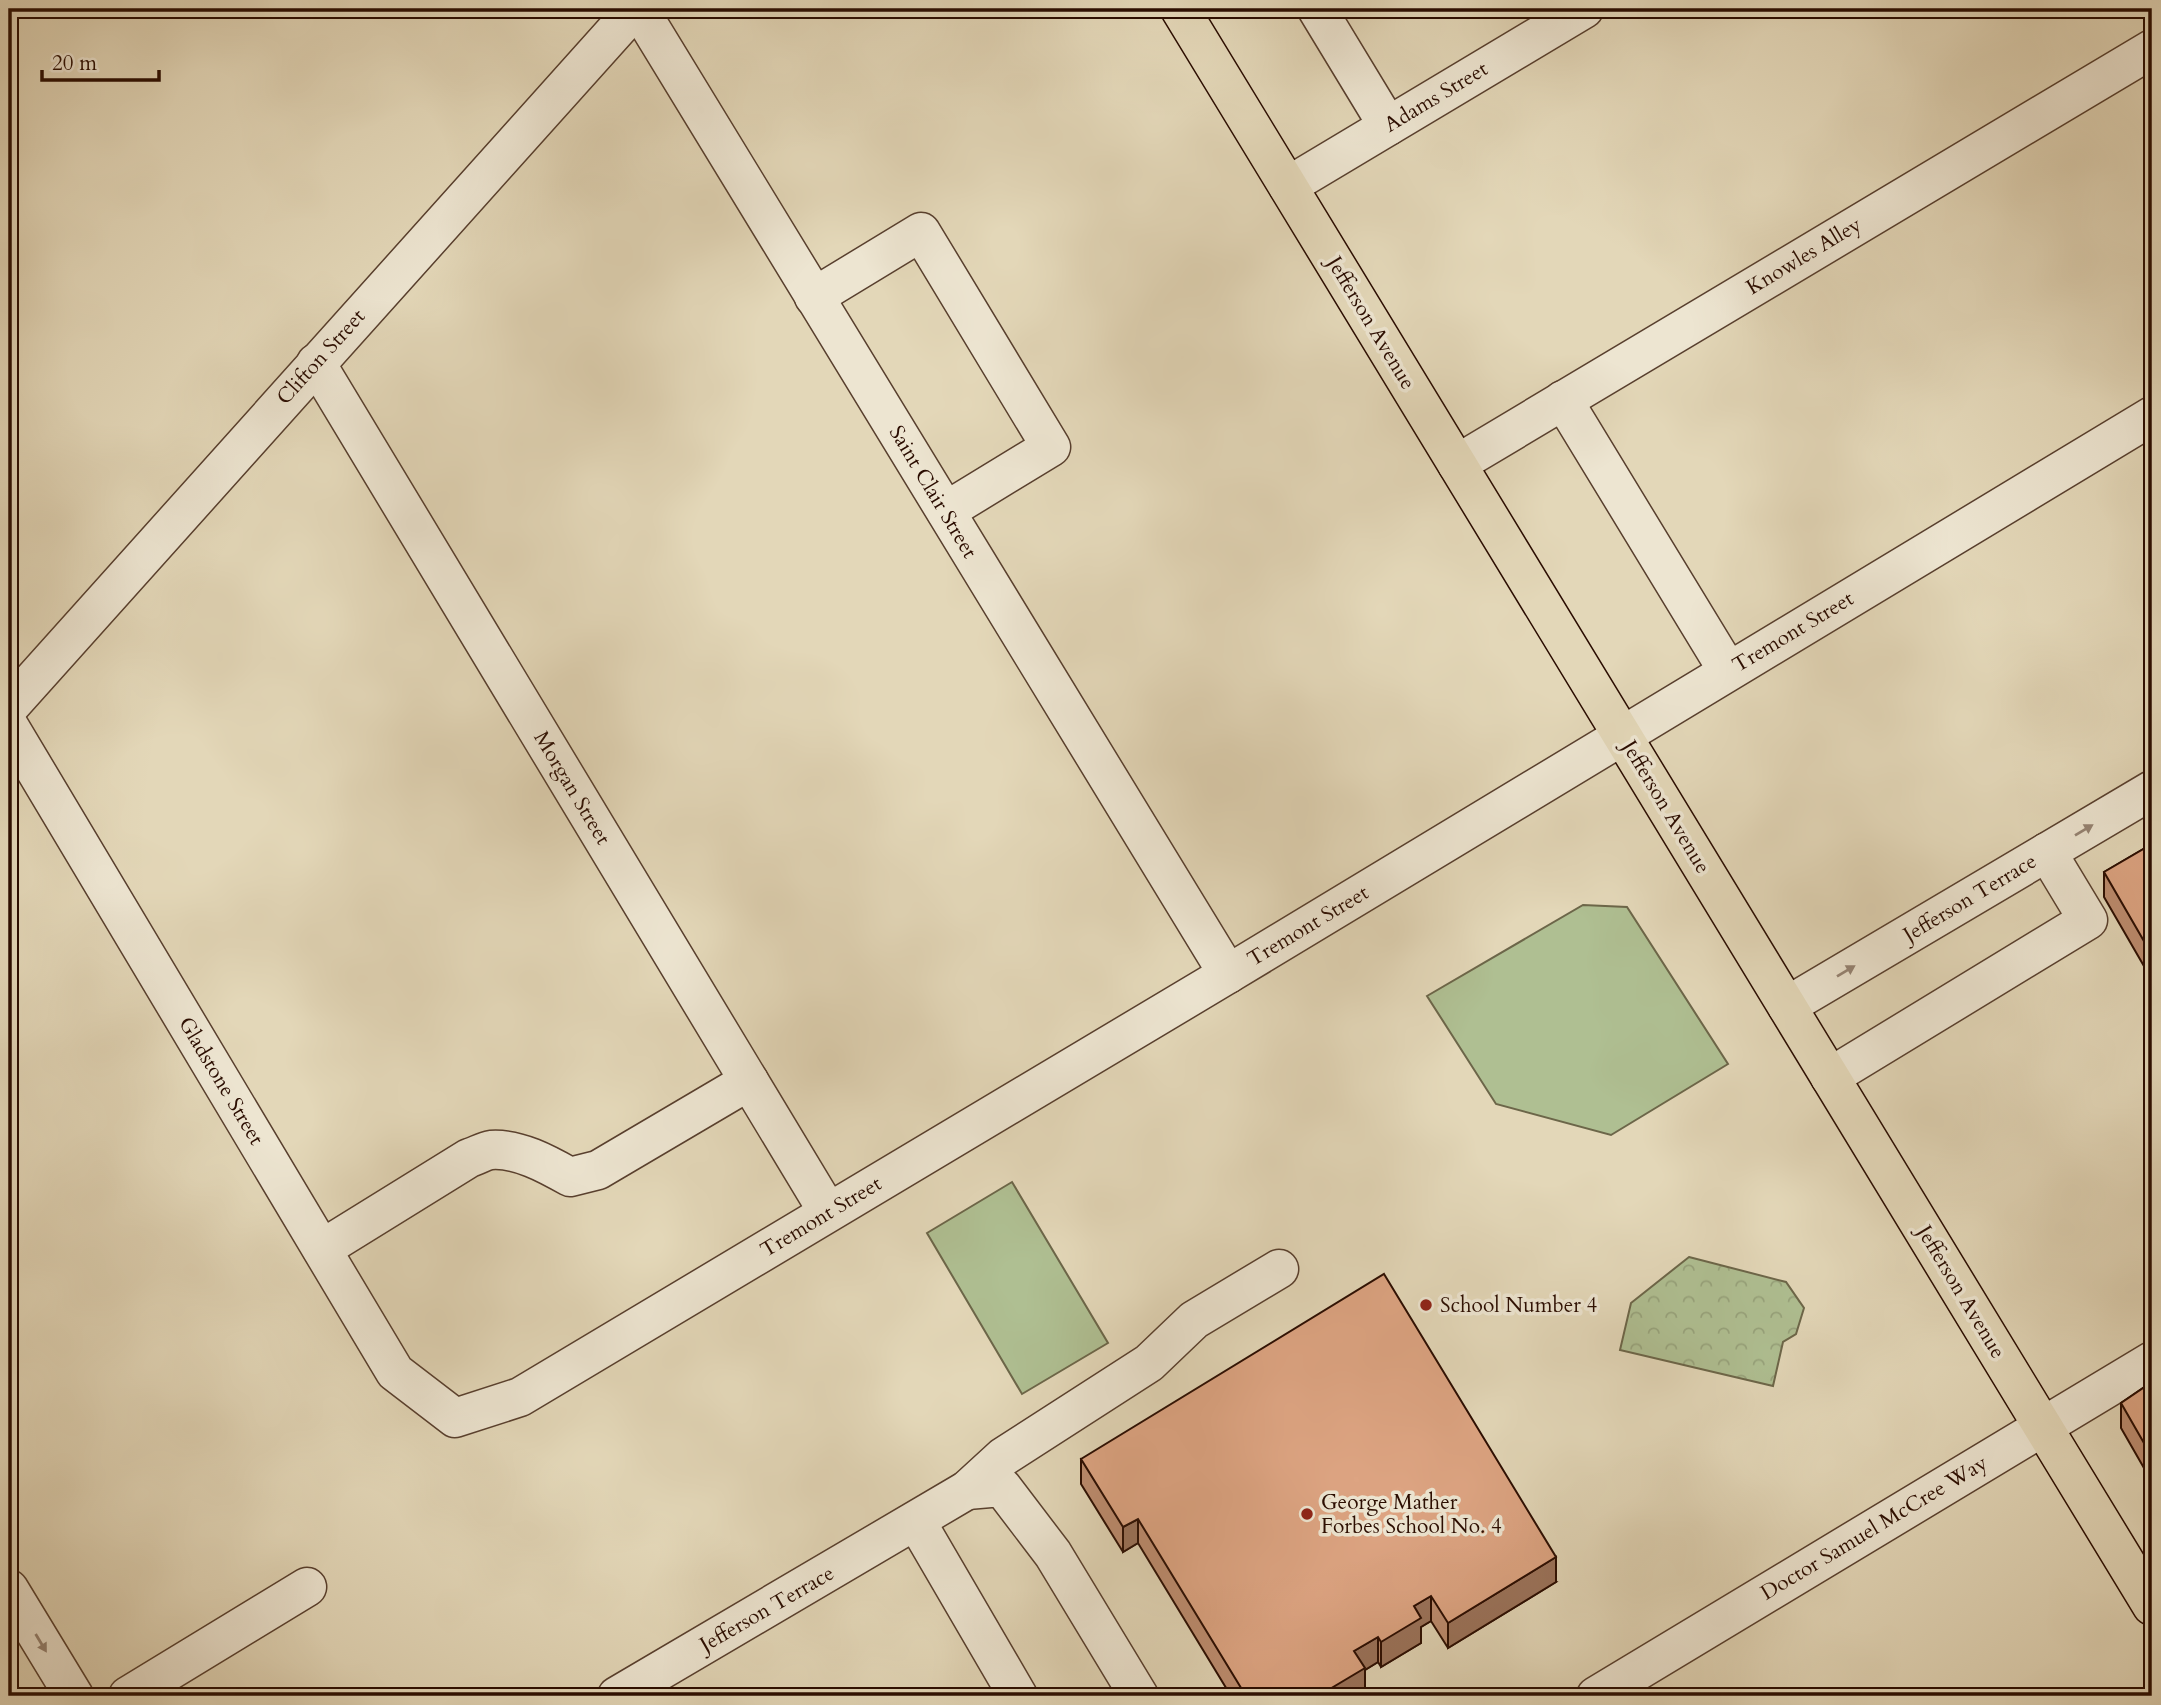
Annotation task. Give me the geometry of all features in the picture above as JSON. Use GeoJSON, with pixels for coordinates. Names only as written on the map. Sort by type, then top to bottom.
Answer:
{"type":"FeatureCollection","features":[{"type":"Feature","properties":{"kind":"main road","name":"Jefferson Avenue"},"geometry":{"type":"LineString","coordinates":[[1180,9],[2152,1606]]}},
{"type":"Feature","properties":{"kind":"street","name":"Saint Clair Street"},"geometry":{"type":"LineString","coordinates":[[637,9],[1228,974]]}},
{"type":"Feature","properties":{"kind":"street","name":"Clifton Street"},"geometry":{"type":"LineString","coordinates":[[9,707],[637,9]]}},
{"type":"Feature","properties":{"kind":"street"},"geometry":{"type":"LineString","coordinates":[[1317,9],[1388,126]]}},
{"type":"Feature","properties":{"kind":"street","name":"Adams Street"},"geometry":{"type":"LineString","coordinates":[[1288,186],[1584,9]]}},
{"type":"Feature","properties":{"kind":"street","name":"Knowles Alley"},"geometry":{"type":"LineString","coordinates":[[1457,464],[2152,48]]}},
{"type":"Feature","properties":{"kind":"street"},"geometry":{"type":"LineString","coordinates":[[814,297],[920,232],[928,244],[1051,447],[946,511]]}},
{"type":"Feature","properties":{"kind":"street","name":"Morgan Street"},"geometry":{"type":"LineString","coordinates":[[316,363],[828,1212]]}},
{"type":"Feature","properties":{"kind":"street"},"geometry":{"type":"LineString","coordinates":[[1563,400],[1728,671]]}},
{"type":"Feature","properties":{"kind":"street","name":"Tremont Street"},"geometry":{"type":"LineString","coordinates":[[455,1418],[520,1398],[2152,416]]}},
{"type":"Feature","properties":{"kind":"street","name":"Gladstone Street"},"geometry":{"type":"LineString","coordinates":[[9,726],[396,1372],[455,1418]]}},
{"type":"Feature","properties":{"kind":"street","name":"Jefferson Terrace"},"geometry":{"type":"LineString","coordinates":[[1787,1006],[2152,790]]}},
{"type":"Feature","properties":{"kind":"street"},"geometry":{"type":"LineString","coordinates":[[1830,1077],[2088,920],[2047,852]]}},
{"type":"Feature","properties":{"kind":"street"},"geometry":{"type":"LineString","coordinates":[[322,1249],[469,1158],[490,1150],[534,1159],[570,1177],[598,1170],[750,1082]]}},
{"type":"Feature","properties":{"kind":"street","name":"Jefferson Terrace"},"geometry":{"type":"LineString","coordinates":[[618,1696],[967,1490],[1003,1457],[1149,1363],[1194,1320],[1279,1269]]}},
{"type":"Feature","properties":{"kind":"street","name":"Doctor Samuel McCree Way"},"geometry":{"type":"LineString","coordinates":[[1596,1696],[2152,1361]]}},
{"type":"Feature","properties":{"kind":"street"},"geometry":{"type":"LineString","coordinates":[[967,1490],[1002,1487],[1052,1554],[1139,1696]]}},
{"type":"Feature","properties":{"kind":"street"},"geometry":{"type":"LineString","coordinates":[[916,1521],[1018,1696]]}},
{"type":"Feature","properties":{"kind":"street"},"geometry":{"type":"LineString","coordinates":[[128,1696],[307,1587]]}},
{"type":"Feature","properties":{"kind":"street"},"geometry":{"type":"LineString","coordinates":[[9,1589],[74,1696]]}},
{"type":"Feature","properties":{"kind":"green space"},"geometry":{"type":"Polygon","coordinates":[[[1583,905],[1627,907],[1728,1064],[1611,1135],[1496,1104],[1427,996],[1583,905]]]}},
{"type":"Feature","properties":{"kind":"green space"},"geometry":{"type":"Polygon","coordinates":[[[1012,1182],[1108,1343],[1022,1394],[927,1233],[1012,1182]]]}},
{"type":"Feature","properties":{"kind":"green space"},"geometry":{"type":"Polygon","coordinates":[[[1689,1257],[1786,1282],[1804,1308],[1796,1334],[1783,1342],[1773,1386],[1620,1350],[1631,1303],[1689,1257]]]}},
{"type":"Feature","properties":{"kind":"building"},"geometry":{"type":"Polygon","coordinates":[[[2152,844],[2152,955],[2104,872],[2152,844]]]}},
{"type":"Feature","properties":{"kind":"building","name":"George Mather Forbes School No. 4"},"geometry":{"type":"Polygon","coordinates":[[[1384,1274],[1556,1557],[1448,1623],[1431,1596],[1414,1606],[1421,1618],[1381,1642],[1378,1637],[1354,1651],[1365,1668],[1318,1696],[1246,1696],[1138,1519],[1123,1527],[1081,1459],[1384,1274]]]}},
{"type":"Feature","properties":{"kind":"building"},"geometry":{"type":"Polygon","coordinates":[[[2152,1382],[2152,1457],[2121,1403],[2152,1382]]]}},
{"type":"Feature","properties":{"kind":"place","name":"School Number 4"},"geometry":{"type":"Point","coordinates":[1426,1305]}},
{"type":"Feature","properties":{"kind":"place","name":"George Mather Forbes School No. 4"},"geometry":{"type":"Point","coordinates":[1307,1514]}}]}
